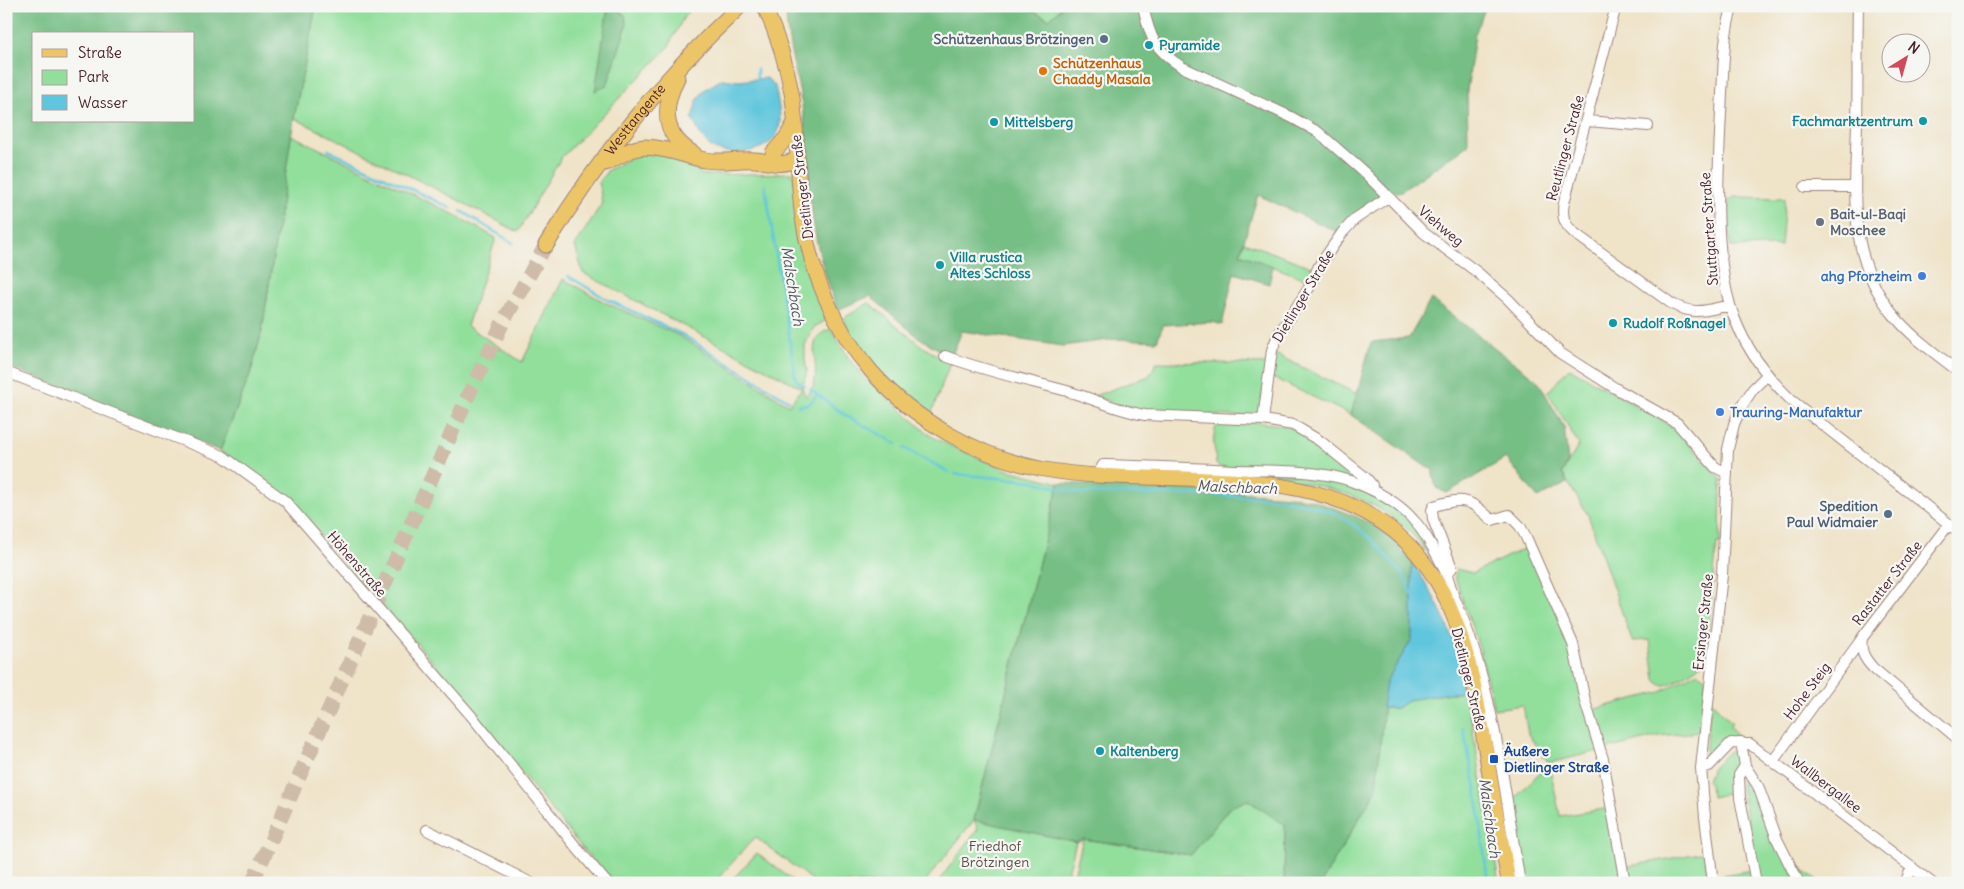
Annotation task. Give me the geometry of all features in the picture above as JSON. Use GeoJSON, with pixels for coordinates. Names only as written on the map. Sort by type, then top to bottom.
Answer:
{"type":"FeatureCollection","features":[{"type":"Feature","properties":{"kind":"highway","name":"Westtangente"},"geometry":{"type":"LineString","coordinates":[[546,245],[599,166],[632,122],[714,30],[740,6]]}},
{"type":"Feature","properties":{"kind":"highway"},"geometry":{"type":"LineString","coordinates":[[686,61],[671,89],[667,102],[667,114],[672,134],[682,147],[702,159]]}},
{"type":"Feature","properties":{"kind":"highway"},"geometry":{"type":"LineString","coordinates":[[774,153],[795,123]]}},
{"type":"Feature","properties":{"kind":"highway"},"geometry":{"type":"LineString","coordinates":[[599,166],[612,161],[622,153],[644,147],[720,161],[755,160],[783,164],[797,160]]}},
{"type":"Feature","properties":{"kind":"highway"},"geometry":{"type":"LineString","coordinates":[[755,160],[774,153],[789,154],[797,160]]}},
{"type":"Feature","properties":{"kind":"main road","name":"Dietlinger Straße"},"geometry":{"type":"LineString","coordinates":[[764,6],[786,68],[795,123],[803,217],[817,274],[834,317],[844,336],[874,374],[906,404],[944,430],[966,442],[1012,461],[1042,469],[1096,475],[1264,482],[1333,497],[1391,529],[1408,545],[1432,574],[1450,608],[1462,642],[1475,691],[1509,883]]}},
{"type":"Feature","properties":{"kind":"street","name":"Viehweg"},"geometry":{"type":"LineString","coordinates":[[1142,6],[1149,32],[1157,48],[1167,57],[1318,132],[1365,173],[1424,233],[1477,272],[1508,299],[1560,352],[1615,388],[1677,423],[1715,467],[1727,473]]}},
{"type":"Feature","properties":{"kind":"street","name":"Reutlinger Straße"},"geometry":{"type":"LineString","coordinates":[[1616,6],[1563,208],[1563,218],[1570,229],[1682,310],[1702,312],[1730,305]]}},
{"type":"Feature","properties":{"kind":"street","name":"Stuttgarter Straße"},"geometry":{"type":"LineString","coordinates":[[1733,6],[1728,25],[1724,56],[1719,180],[1723,264],[1730,305],[1748,347],[1767,375],[1805,412],[1954,528]]}},
{"type":"Feature","properties":{"kind":"street"},"geometry":{"type":"LineString","coordinates":[[1858,6],[1854,187],[1858,238],[1865,263],[1887,307],[1922,344],[1957,369]]}},
{"type":"Feature","properties":{"kind":"street"},"geometry":{"type":"LineString","coordinates":[[1586,121],[1648,126]]}},
{"type":"Feature","properties":{"kind":"street"},"geometry":{"type":"LineString","coordinates":[[1805,187],[1854,187]]}},
{"type":"Feature","properties":{"kind":"street","name":"Dietlinger Straße"},"geometry":{"type":"LineString","coordinates":[[1263,420],[1272,350],[1278,335],[1342,233],[1355,220],[1388,197]]}},
{"type":"Feature","properties":{"kind":"street","name":"Dietlinger Straße"},"geometry":{"type":"LineString","coordinates":[[945,356],[972,366],[1069,392],[1126,412],[1144,415],[1263,420],[1293,425],[1320,441],[1366,478],[1372,485],[1372,490]]}},
{"type":"Feature","properties":{"kind":"street","name":"Höhenstraße"},"geometry":{"type":"LineString","coordinates":[[6,372],[223,456],[285,501],[474,719],[607,883]]}},
{"type":"Feature","properties":{"kind":"street","name":"Ersinger Straße"},"geometry":{"type":"LineString","coordinates":[[1713,883],[1701,768],[1722,575],[1728,449],[1734,424],[1747,397],[1767,375]]}},
{"type":"Feature","properties":{"kind":"street","name":"Dietlinger Straße"},"geometry":{"type":"LineString","coordinates":[[1096,475],[1104,465],[1301,472],[1351,481],[1372,490],[1393,501],[1416,522],[1447,574],[1453,596],[1462,613],[1484,683],[1520,883]]}},
{"type":"Feature","properties":{"kind":"street","name":"Dietlinger Straße"},"geometry":{"type":"LineString","coordinates":[[1447,574],[1452,568],[1433,519],[1432,510],[1434,506],[1461,500],[1475,505],[1492,520],[1506,514],[1520,526],[1573,644],[1585,701],[1603,759],[1625,883]]}},
{"type":"Feature","properties":{"kind":"street","name":"Rastatter Straße"},"geometry":{"type":"LineString","coordinates":[[1954,528],[1862,638],[1861,649],[1865,659],[1873,668],[1958,739]]}},
{"type":"Feature","properties":{"kind":"street","name":"Hohe Steig"},"geometry":{"type":"LineString","coordinates":[[1773,760],[1862,638]]}},
{"type":"Feature","properties":{"kind":"street"},"geometry":{"type":"LineString","coordinates":[[1701,768],[1709,766],[1731,743],[1741,742],[1745,766],[1758,786],[1777,839],[1799,883]]}},
{"type":"Feature","properties":{"kind":"street","name":"Wallbergallee"},"geometry":{"type":"LineString","coordinates":[[1741,742],[1750,744],[1773,760],[1932,883]]}},
{"type":"Feature","properties":{"kind":"street"},"geometry":{"type":"LineString","coordinates":[[1745,766],[1739,775],[1740,798],[1756,883]]}},
{"type":"Feature","properties":{"kind":"street"},"geometry":{"type":"LineString","coordinates":[[428,830],[531,883]]}},
{"type":"Feature","properties":{"kind":"street"},"geometry":{"type":"LineString","coordinates":[[1905,883],[1912,867]]}},
{"type":"Feature","properties":{"kind":"green space"},"geometry":{"type":"Polygon","coordinates":[[[6,6],[316,6],[294,118],[262,331],[251,372],[220,451],[6,365],[6,6]]]}},
{"type":"Feature","properties":{"kind":"green space"},"geometry":{"type":"Polygon","coordinates":[[[316,6],[694,6],[685,15],[667,49],[561,158],[518,232],[294,118],[316,6]]]}},
{"type":"Feature","properties":{"kind":"green space"},"geometry":{"type":"Polygon","coordinates":[[[608,6],[613,6],[625,15],[627,25],[607,86],[595,91],[608,6]]]}},
{"type":"Feature","properties":{"kind":"green space"},"geometry":{"type":"Polygon","coordinates":[[[793,6],[1023,6],[1049,19],[1063,6],[1486,6],[1475,34],[1467,91],[1468,145],[1400,192],[1388,191],[1340,233],[1258,195],[1240,254],[1273,266],[1269,284],[1234,273],[1222,325],[1213,322],[1163,325],[1157,341],[1117,339],[1062,346],[962,331],[951,357],[918,337],[870,296],[837,310],[821,258],[812,213],[804,120],[787,25],[786,12],[793,6]]]}},
{"type":"Feature","properties":{"kind":"green space"},"geometry":{"type":"Polygon","coordinates":[[[1023,6],[1063,6],[1049,19],[1023,6]]]}},
{"type":"Feature","properties":{"kind":"green space","name":"Friedhof Brötzingen"},"geometry":{"type":"Polygon","coordinates":[[[291,135],[451,213],[496,238],[467,326],[522,362],[563,279],[606,303],[680,336],[789,405],[802,388],[806,397],[812,389],[816,376],[814,352],[817,338],[822,333],[831,329],[849,359],[868,381],[931,436],[1005,469],[1059,483],[974,819],[1076,842],[1065,883],[937,883],[978,829],[974,820],[924,883],[816,883],[755,837],[714,883],[613,883],[582,848],[423,650],[357,579],[288,498],[220,451],[251,372],[262,331],[291,135]]]}},
{"type":"Feature","properties":{"kind":"green space"},"geometry":{"type":"Polygon","coordinates":[[[643,151],[676,158],[704,175],[793,173],[801,237],[811,280],[829,319],[814,327],[805,345],[807,371],[802,388],[583,273],[575,246],[602,203],[599,182],[608,170],[643,151]]]}},
{"type":"Feature","properties":{"kind":"green space"},"geometry":{"type":"Polygon","coordinates":[[[1734,197],[1785,198],[1781,246],[1731,247],[1727,203],[1734,197]]]}},
{"type":"Feature","properties":{"kind":"green space"},"geometry":{"type":"Polygon","coordinates":[[[1244,242],[1317,269],[1311,281],[1240,254],[1244,242]]]}},
{"type":"Feature","properties":{"kind":"green space"},"geometry":{"type":"Polygon","coordinates":[[[1431,299],[1538,381],[1564,427],[1568,461],[1562,473],[1567,483],[1538,498],[1506,458],[1447,493],[1436,488],[1432,468],[1428,468],[1351,415],[1371,342],[1409,338],[1431,299]]]}},
{"type":"Feature","properties":{"kind":"green space"},"geometry":{"type":"Polygon","coordinates":[[[869,303],[923,347],[950,363],[931,415],[881,373],[851,334],[844,320],[847,316],[869,303]]]}},
{"type":"Feature","properties":{"kind":"green space"},"geometry":{"type":"Polygon","coordinates":[[[1275,354],[1357,394],[1351,415],[1271,377],[1275,354]]]}},
{"type":"Feature","properties":{"kind":"green space"},"geometry":{"type":"Polygon","coordinates":[[[1157,362],[1268,364],[1258,417],[1139,412],[1094,396],[1149,376],[1157,362]]]}},
{"type":"Feature","properties":{"kind":"green space"},"geometry":{"type":"Polygon","coordinates":[[[1569,368],[1658,418],[1678,432],[1721,479],[1720,543],[1717,543],[1707,643],[1708,659],[1670,684],[1662,685],[1655,679],[1650,640],[1632,641],[1588,515],[1562,473],[1579,445],[1548,392],[1569,368]]]}},
{"type":"Feature","properties":{"kind":"green space"},"geometry":{"type":"Polygon","coordinates":[[[1222,419],[1282,425],[1302,432],[1367,482],[1220,467],[1216,464],[1214,434],[1222,419]]]}},
{"type":"Feature","properties":{"kind":"green space"},"geometry":{"type":"Polygon","coordinates":[[[1275,474],[1317,476],[1355,487],[1373,495],[1389,504],[1417,529],[1428,545],[1436,564],[1412,534],[1382,510],[1348,494],[1311,484],[1274,478],[1275,474]]]}},
{"type":"Feature","properties":{"kind":"green space"},"geometry":{"type":"Polygon","coordinates":[[[1059,483],[1206,490],[1290,496],[1312,500],[1355,516],[1377,527],[1390,537],[1412,562],[1412,639],[1386,682],[1376,790],[1321,883],[1284,883],[1285,825],[1248,800],[1229,808],[1191,855],[1083,839],[1076,842],[974,820],[1059,483]]]}},
{"type":"Feature","properties":{"kind":"green space"},"geometry":{"type":"Polygon","coordinates":[[[1529,546],[1571,646],[1599,751],[1549,763],[1528,734],[1523,705],[1494,709],[1480,650],[1455,577],[1456,569],[1473,573],[1529,546]]]}},
{"type":"Feature","properties":{"kind":"green space"},"geometry":{"type":"Polygon","coordinates":[[[1697,672],[1706,679],[1699,732],[1659,736],[1603,750],[1591,710],[1661,692],[1697,672]]]}},
{"type":"Feature","properties":{"kind":"green space"},"geometry":{"type":"Polygon","coordinates":[[[1466,690],[1499,883],[1321,883],[1376,790],[1382,708],[1397,708],[1408,700],[1458,693],[1466,690]]]}},
{"type":"Feature","properties":{"kind":"green space"},"geometry":{"type":"Polygon","coordinates":[[[1711,701],[1732,723],[1729,726],[1737,734],[1708,758],[1705,754],[1711,701]]]}},
{"type":"Feature","properties":{"kind":"green space"},"geometry":{"type":"Polygon","coordinates":[[[1734,747],[1739,753],[1735,773],[1737,792],[1711,797],[1710,784],[1707,780],[1713,767],[1734,747]]]}},
{"type":"Feature","properties":{"kind":"green space"},"geometry":{"type":"Polygon","coordinates":[[[1549,763],[1560,816],[1610,808],[1623,883],[1525,883],[1511,802],[1549,763]]]}},
{"type":"Feature","properties":{"kind":"green space"},"geometry":{"type":"Polygon","coordinates":[[[1745,775],[1752,778],[1797,883],[1760,883],[1742,791],[1742,778],[1745,775]]]}},
{"type":"Feature","properties":{"kind":"green space"},"geometry":{"type":"Polygon","coordinates":[[[1247,800],[1285,824],[1284,883],[1072,883],[1083,839],[1191,855],[1229,808],[1247,800]]]}},
{"type":"Feature","properties":{"kind":"green space"},"geometry":{"type":"Polygon","coordinates":[[[1705,852],[1709,883],[1628,883],[1624,867],[1705,852]]]}},
{"type":"Feature","properties":{"kind":"green space"},"geometry":{"type":"Polygon","coordinates":[[[757,853],[796,883],[729,883],[757,853]]]}},
{"type":"Feature","properties":{"kind":"green space"},"geometry":{"type":"Polygon","coordinates":[[[1795,863],[1821,883],[1801,883],[1794,865],[1795,863]]]}},
{"type":"Feature","properties":{"kind":"green space"},"geometry":{"type":"Polygon","coordinates":[[[1752,870],[1754,883],[1719,883],[1718,876],[1752,870]]]}},
{"type":"Feature","properties":{"kind":"water"},"geometry":{"type":"Polygon","coordinates":[[[767,78],[775,86],[779,109],[779,127],[774,139],[750,151],[731,153],[715,149],[707,144],[692,118],[697,101],[704,90],[722,79],[739,81],[767,78]]]}},
{"type":"Feature","properties":{"kind":"water"},"geometry":{"type":"Polygon","coordinates":[[[1412,562],[1439,607],[1453,639],[1466,690],[1458,693],[1408,700],[1397,708],[1382,708],[1386,682],[1412,639],[1412,562]]]}},
{"type":"Feature","properties":{"kind":"waterway","name":"Malschbach"},"geometry":{"type":"LineString","coordinates":[[757,69],[757,80]]}},
{"type":"Feature","properties":{"kind":"waterway"},"geometry":{"type":"LineString","coordinates":[[328,150],[451,208]]}},
{"type":"Feature","properties":{"kind":"waterway","name":"Malschbach"},"geometry":{"type":"LineString","coordinates":[[765,185],[796,380],[805,386]]}},
{"type":"Feature","properties":{"kind":"waterway"},"geometry":{"type":"LineString","coordinates":[[461,211],[513,243]]}},
{"type":"Feature","properties":{"kind":"waterway"},"geometry":{"type":"LineString","coordinates":[[568,276],[608,300],[683,335],[789,401]]}},
{"type":"Feature","properties":{"kind":"waterway","name":"Malschbach"},"geometry":{"type":"LineString","coordinates":[[810,389],[845,415],[897,444]]}},
{"type":"Feature","properties":{"kind":"waterway"},"geometry":{"type":"LineString","coordinates":[[798,406],[809,404],[816,396]]}},
{"type":"Feature","properties":{"kind":"waterway","name":"Malschbach"},"geometry":{"type":"LineString","coordinates":[[904,448],[949,472]]}},
{"type":"Feature","properties":{"kind":"waterway","name":"Malschbach"},"geometry":{"type":"LineString","coordinates":[[955,474],[1032,481],[1079,493],[1279,498],[1316,507],[1335,513],[1357,527],[1371,539],[1404,576],[1413,595]]}},
{"type":"Feature","properties":{"kind":"waterway","name":"Malschbach"},"geometry":{"type":"LineString","coordinates":[[1463,728],[1476,789],[1488,883]]}},
{"type":"Feature","properties":{"kind":"tunnel"},"geometry":{"type":"LineString","coordinates":[[252,883],[468,396],[502,324],[546,245]]}},
{"type":"Feature","properties":{"kind":"place","name":"Schützenhaus Brötzingen"},"geometry":{"type":"Point","coordinates":[1104,39]}},
{"type":"Feature","properties":{"kind":"place","name":"Pyramide"},"geometry":{"type":"Point","coordinates":[1149,45]}},
{"type":"Feature","properties":{"kind":"place","name":"Schützenhaus Chaddy Masala"},"geometry":{"type":"Point","coordinates":[1043,71]}},
{"type":"Feature","properties":{"kind":"place","name":"Fachmarktzentrum"},"geometry":{"type":"Point","coordinates":[1923,121]}},
{"type":"Feature","properties":{"kind":"place","name":"Mittelsberg"},"geometry":{"type":"Point","coordinates":[994,122]}},
{"type":"Feature","properties":{"kind":"place","name":"Bait-ul-Baqi Moschee"},"geometry":{"type":"Point","coordinates":[1820,222]}},
{"type":"Feature","properties":{"kind":"place","name":"Villa rustica Altes Schloss"},"geometry":{"type":"Point","coordinates":[940,265]}},
{"type":"Feature","properties":{"kind":"place","name":"ahg Pforzheim"},"geometry":{"type":"Point","coordinates":[1922,276]}},
{"type":"Feature","properties":{"kind":"place","name":"Rudolf Roßnagel"},"geometry":{"type":"Point","coordinates":[1613,323]}},
{"type":"Feature","properties":{"kind":"place","name":"Trauring-Manufaktur"},"geometry":{"type":"Point","coordinates":[1720,412]}},
{"type":"Feature","properties":{"kind":"place","name":"Spedition Paul Widmaier"},"geometry":{"type":"Point","coordinates":[1888,514]}},
{"type":"Feature","properties":{"kind":"place","name":"Kaltenberg"},"geometry":{"type":"Point","coordinates":[1100,751]}},
{"type":"Feature","properties":{"kind":"place","name":"Äußere Dietlinger Straße"},"geometry":{"type":"Point","coordinates":[1494,759]}}]}
